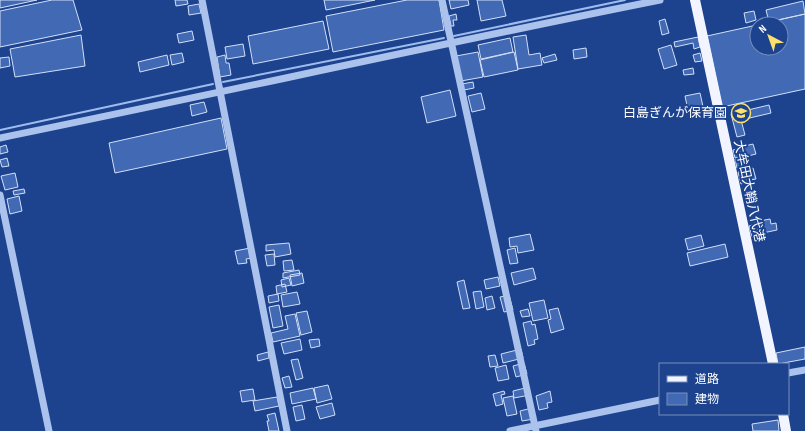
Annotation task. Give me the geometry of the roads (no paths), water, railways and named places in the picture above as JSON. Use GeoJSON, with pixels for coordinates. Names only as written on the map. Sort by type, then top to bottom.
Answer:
{"type":"FeatureCollection","features":[{"type":"Feature","properties":{"kind":"main road","name":"大牟田大鞘八代港"},"geometry":{"type":"LineString","coordinates":[[695,0],[773,363]]}},
{"type":"Feature","properties":{"kind":"main road"},"geometry":{"type":"LineString","coordinates":[[783,415],[786,431]]}},
{"type":"Feature","properties":{"kind":"street"},"geometry":{"type":"LineString","coordinates":[[202,0],[287,431]]}},
{"type":"Feature","properties":{"kind":"street"},"geometry":{"type":"LineString","coordinates":[[442,0],[536,428]]}},
{"type":"Feature","properties":{"kind":"street"},"geometry":{"type":"LineString","coordinates":[[0,138],[451,42],[660,0]]}},
{"type":"Feature","properties":{"kind":"street"},"geometry":{"type":"LineString","coordinates":[[0,195],[49,431]]}},
{"type":"Feature","properties":{"kind":"street"},"geometry":{"type":"LineString","coordinates":[[789,373],[805,370]]}},
{"type":"Feature","properties":{"kind":"street"},"geometry":{"type":"LineString","coordinates":[[510,431],[536,428],[659,400]]}},
{"type":"Feature","properties":{"kind":"waterway"},"geometry":{"type":"LineString","coordinates":[[454,36],[625,0]]}},
{"type":"Feature","properties":{"kind":"waterway"},"geometry":{"type":"LineString","coordinates":[[223,82],[444,38]]}},
{"type":"Feature","properties":{"kind":"waterway"},"geometry":{"type":"LineString","coordinates":[[0,130],[213,84]]}},
{"type":"Feature","properties":{"kind":"place","name":"白島ぎんが保育園"},"geometry":{"type":"Point","coordinates":[741,113]}}]}
